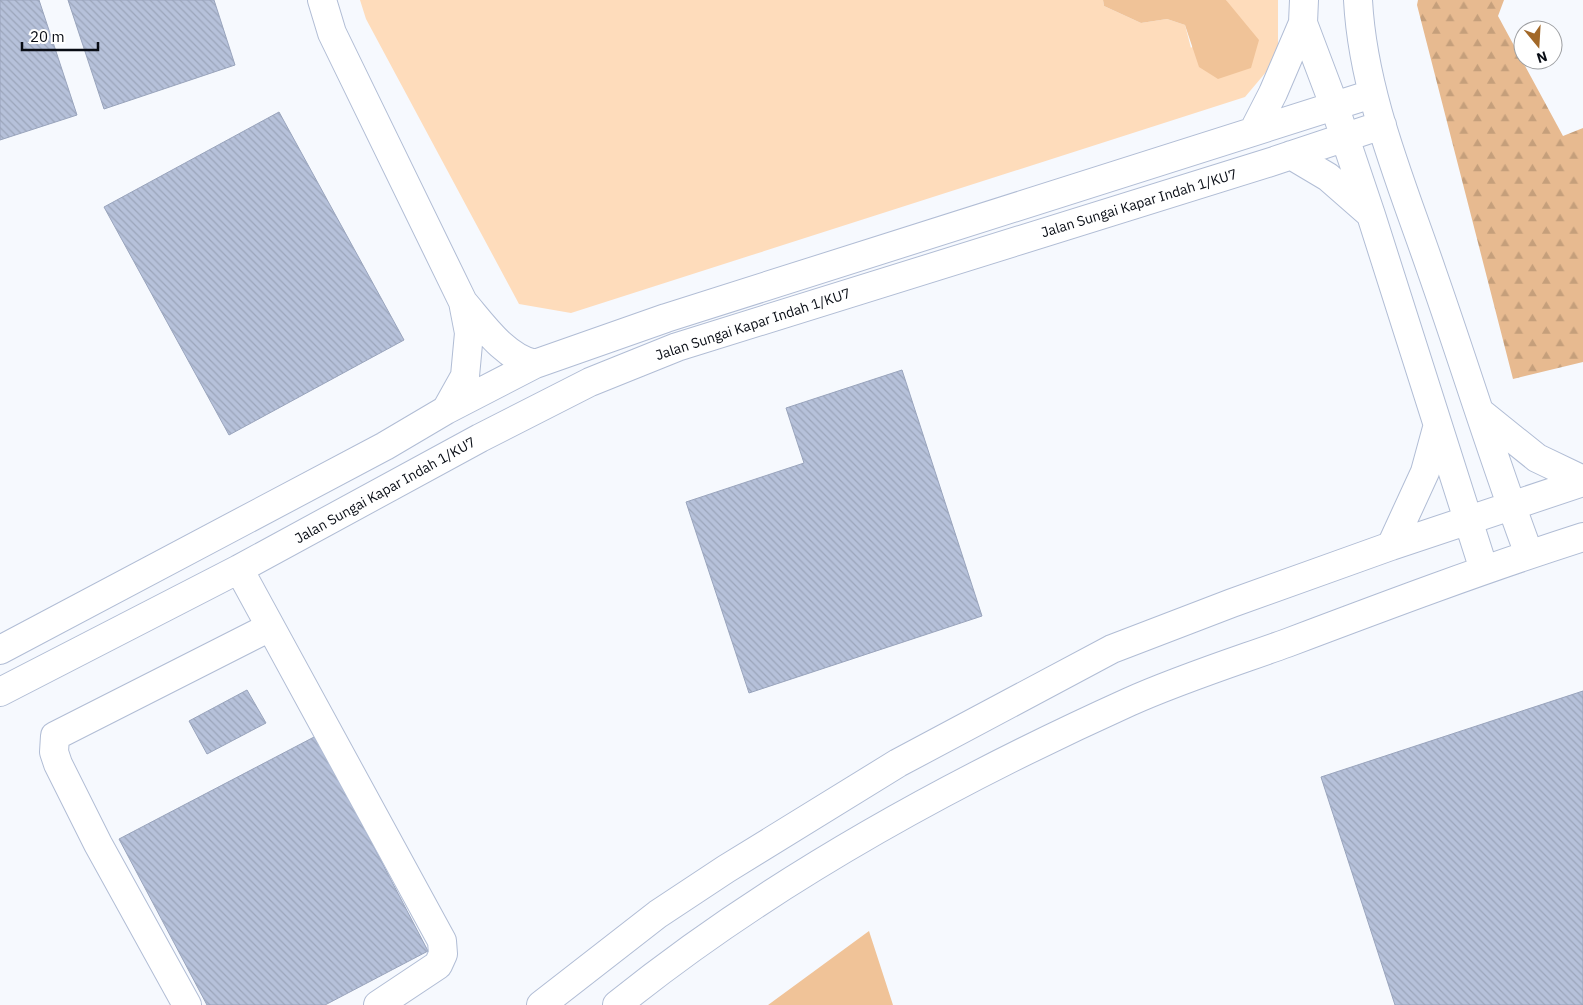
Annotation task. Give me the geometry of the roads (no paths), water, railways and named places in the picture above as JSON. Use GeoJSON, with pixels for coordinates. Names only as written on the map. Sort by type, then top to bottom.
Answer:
{"type":"FeatureCollection","features":[{"type":"Feature","properties":{"kind":"street"},"geometry":{"type":"LineString","coordinates":[[322,0],[332,32],[463,302],[492,335],[514,355],[522,361],[535,364]]}},
{"type":"Feature","properties":{"kind":"street"},"geometry":{"type":"LineString","coordinates":[[1358,0],[1360,35],[1372,94],[1511,506],[1529,554]]}},
{"type":"Feature","properties":{"kind":"street"},"geometry":{"type":"LineString","coordinates":[[1303,11],[1334,105],[1343,139],[1371,215],[1437,428],[1484,570]]}},
{"type":"Feature","properties":{"kind":"street"},"geometry":{"type":"LineString","coordinates":[[1242,134],[1273,93],[1303,11]]}},
{"type":"Feature","properties":{"kind":"street"},"geometry":{"type":"LineString","coordinates":[[0,650],[386,446],[467,391],[535,364],[685,312],[1035,200],[1195,152],[1242,134],[1372,94]]}},
{"type":"Feature","properties":{"kind":"street","name":"Jalan Sungai Kapar Indah 1/KU7"},"geometry":{"type":"LineString","coordinates":[[0,692],[239,569],[489,434],[590,382],[676,347],[1283,158],[1382,125]]}},
{"type":"Feature","properties":{"kind":"street"},"geometry":{"type":"LineString","coordinates":[[1283,158],[1328,177],[1371,215]]}},
{"type":"Feature","properties":{"kind":"street"},"geometry":{"type":"LineString","coordinates":[[463,302],[468,333],[467,391]]}},
{"type":"Feature","properties":{"kind":"street"},"geometry":{"type":"LineString","coordinates":[[1481,413],[1537,458],[1583,481]]}},
{"type":"Feature","properties":{"kind":"street"},"geometry":{"type":"LineString","coordinates":[[1391,546],[1425,472],[1437,428]]}},
{"type":"Feature","properties":{"kind":"street"},"geometry":{"type":"LineString","coordinates":[[540,1005],[610,949],[658,914],[898,763],[1112,649],[1232,603],[1391,546],[1583,481]]}},
{"type":"Feature","properties":{"kind":"street"},"geometry":{"type":"LineString","coordinates":[[616,1005],[682,955],[750,909],[895,818],[1131,701],[1484,570],[1583,537]]}},
{"type":"Feature","properties":{"kind":"street"},"geometry":{"type":"LineString","coordinates":[[239,569],[442,941],[443,954],[438,965],[378,1005]]}},
{"type":"Feature","properties":{"kind":"street"},"geometry":{"type":"LineString","coordinates":[[187,1005],[98,844],[58,764],[54,752],[55,736],[270,627]]}}]}
